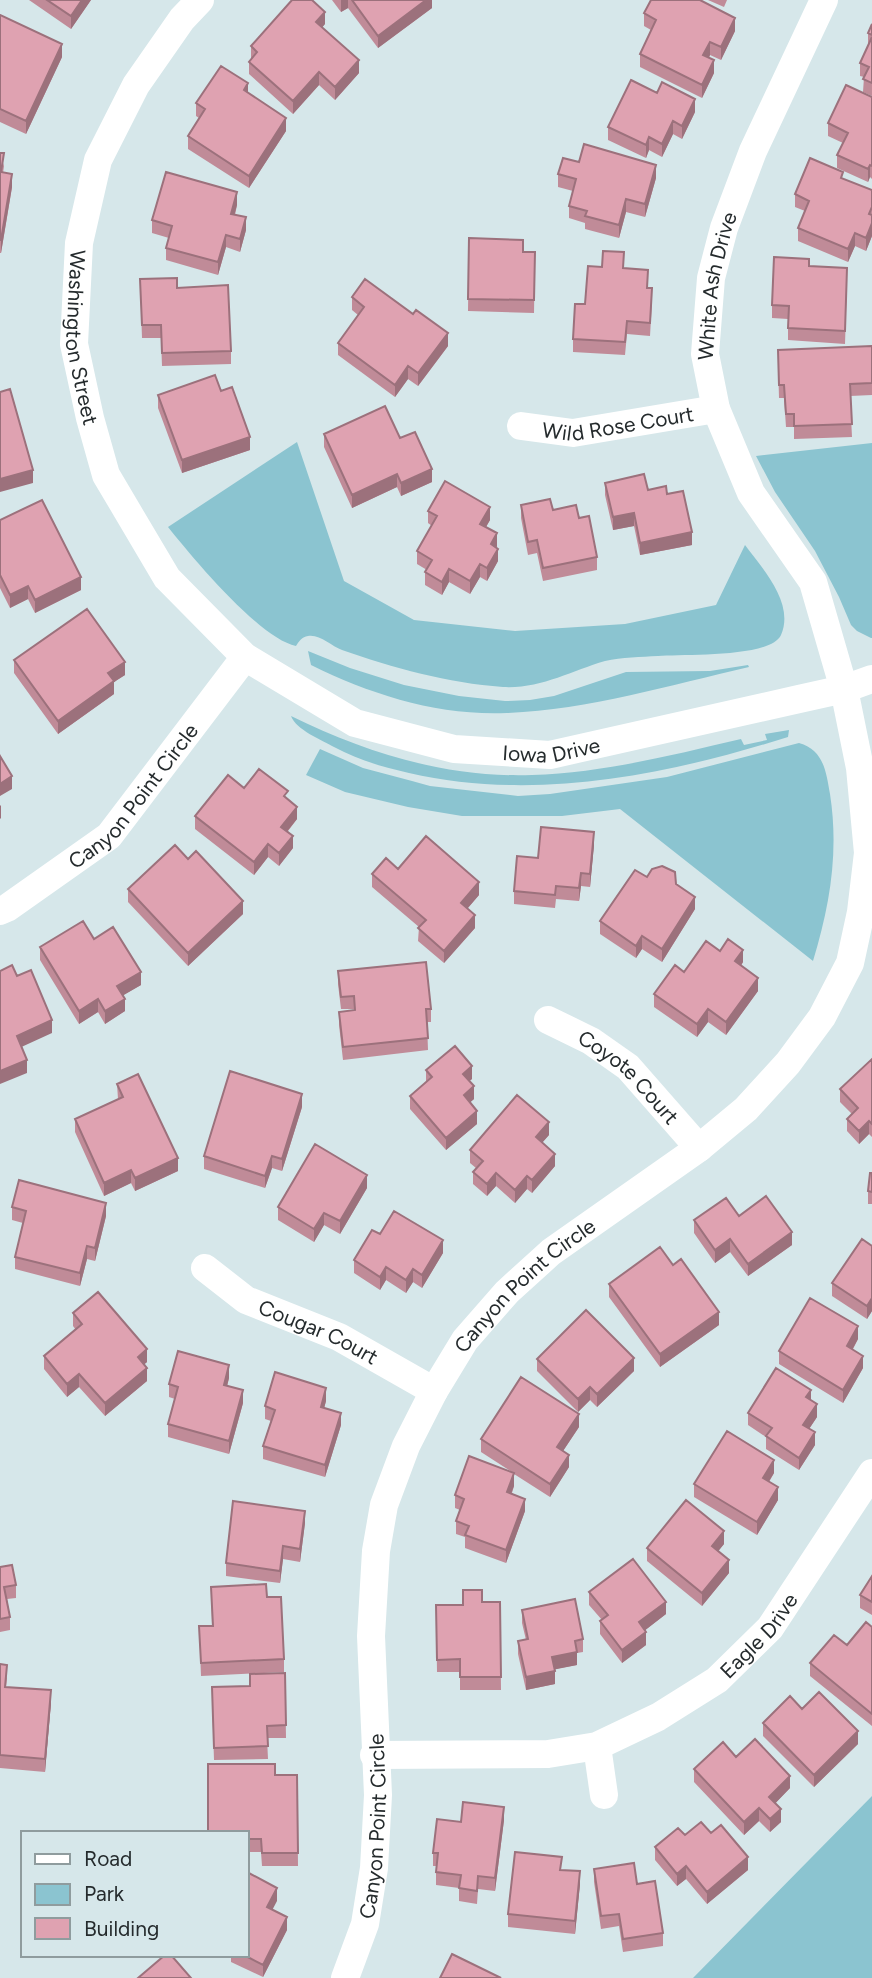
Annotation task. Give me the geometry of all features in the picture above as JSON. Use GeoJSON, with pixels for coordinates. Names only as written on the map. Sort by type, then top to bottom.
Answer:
{"type":"FeatureCollection","features":[{"type":"Feature","properties":{"kind":"street","name":"Washington Street"},"geometry":{"type":"LineString","coordinates":[[200,0],[182,19],[136,85],[98,160],[79,243],[74,344],[106,475],[167,578],[245,657]]}},
{"type":"Feature","properties":{"kind":"street","name":"White Ash Drive"},"geometry":{"type":"LineString","coordinates":[[824,0],[753,151],[724,228],[711,278],[705,354],[716,409],[751,493],[813,582],[844,689]]}},
{"type":"Feature","properties":{"kind":"street","name":"Wild Rose Court"},"geometry":{"type":"LineString","coordinates":[[521,426],[573,433],[716,409]]}},
{"type":"Feature","properties":{"kind":"street","name":"Iowa Drive"},"geometry":{"type":"LineString","coordinates":[[245,657],[355,723],[454,749],[550,755],[844,689],[872,680]]}},
{"type":"Feature","properties":{"kind":"street","name":"Canyon Point Circle"},"geometry":{"type":"LineString","coordinates":[[0,911],[109,836],[245,657]]}},
{"type":"Feature","properties":{"kind":"street","name":"Canyon Point Circle"},"geometry":{"type":"LineString","coordinates":[[345,1978],[365,1924],[374,1868],[378,1795],[374,1755],[371,1636],[376,1551],[384,1505],[406,1446],[434,1391],[465,1340],[507,1292],[551,1252],[699,1148],[746,1109],[788,1063],[861,968],[861,912],[868,853],[860,768],[844,689]]}},
{"type":"Feature","properties":{"kind":"street","name":"Coyote Court"},"geometry":{"type":"LineString","coordinates":[[548,1020],[591,1041],[628,1067],[699,1148]]}},
{"type":"Feature","properties":{"kind":"street","name":"Cougar Court"},"geometry":{"type":"LineString","coordinates":[[205,1268],[246,1300],[340,1337],[434,1391]]}},
{"type":"Feature","properties":{"kind":"street","name":"Eagle Drive"},"geometry":{"type":"LineString","coordinates":[[374,1755],[548,1754],[597,1746],[658,1717],[717,1680],[770,1628],[872,1473]]}},
{"type":"Feature","properties":{"kind":"street"},"geometry":{"type":"LineString","coordinates":[[597,1746],[604,1794]]}},
{"type":"Feature","properties":{"kind":"green space"},"geometry":{"type":"Polygon","coordinates":[[[297,442],[344,581],[414,620],[515,631],[625,624],[716,605],[745,545],[768,575],[780,599],[784,611],[781,635],[761,648],[705,655],[611,660],[543,682],[517,687],[482,685],[421,674],[342,650],[312,636],[302,638],[296,646],[264,629],[246,613],[168,527],[297,442]]]}},
{"type":"Feature","properties":{"kind":"green space"},"geometry":{"type":"Polygon","coordinates":[[[872,443],[871,638],[851,625],[815,551],[775,492],[756,456],[872,443]]]}},
{"type":"Feature","properties":{"kind":"green space"},"geometry":{"type":"Polygon","coordinates":[[[308,651],[404,685],[459,696],[505,701],[554,696],[626,672],[710,671],[749,667],[598,702],[537,711],[481,713],[431,707],[358,686],[311,665],[308,651]]]}},
{"type":"Feature","properties":{"kind":"green space"},"geometry":{"type":"Polygon","coordinates":[[[291,716],[378,752],[438,767],[500,775],[559,774],[611,767],[741,739],[744,745],[767,740],[765,734],[789,730],[788,737],[742,751],[648,773],[552,784],[504,785],[456,781],[371,763],[310,734],[298,726],[291,716]]]}},
{"type":"Feature","properties":{"kind":"green space"},"geometry":{"type":"Polygon","coordinates":[[[799,743],[819,756],[829,786],[833,816],[831,878],[813,961],[620,809],[562,816],[462,816],[345,792],[306,775],[320,749],[363,768],[430,786],[518,796],[550,794],[667,777],[799,743]]]}},
{"type":"Feature","properties":{"kind":"green space"},"geometry":{"type":"Polygon","coordinates":[[[872,1796],[872,1978],[693,1978],[872,1796]]]}},
{"type":"Feature","properties":{"kind":"building"},"geometry":{"type":"Polygon","coordinates":[[[47,0],[82,0],[71,16],[47,0]]]}},
{"type":"Feature","properties":{"kind":"building"},"geometry":{"type":"Polygon","coordinates":[[[292,0],[312,0],[325,12],[316,22],[359,60],[335,87],[319,72],[293,101],[249,62],[257,52],[251,46],[292,0]]]}},
{"type":"Feature","properties":{"kind":"building"},"geometry":{"type":"Polygon","coordinates":[[[352,0],[426,0],[378,36],[352,0]]]}},
{"type":"Feature","properties":{"kind":"building"},"geometry":{"type":"Polygon","coordinates":[[[651,0],[700,0],[735,18],[721,47],[710,42],[703,55],[714,60],[702,85],[640,54],[656,20],[644,13],[651,0]]]}},
{"type":"Feature","properties":{"kind":"building"},"geometry":{"type":"Polygon","coordinates":[[[0,15],[62,44],[26,121],[0,109],[0,15]]]}},
{"type":"Feature","properties":{"kind":"building"},"geometry":{"type":"Polygon","coordinates":[[[872,37],[872,83],[863,79],[869,67],[860,63],[872,37]]]}},
{"type":"Feature","properties":{"kind":"building"},"geometry":{"type":"Polygon","coordinates":[[[221,66],[248,83],[244,90],[286,118],[249,176],[188,136],[205,109],[196,103],[221,66]]]}},
{"type":"Feature","properties":{"kind":"building"},"geometry":{"type":"Polygon","coordinates":[[[631,80],[657,93],[662,82],[695,99],[682,126],[673,121],[662,144],[649,137],[646,145],[608,127],[631,80]]]}},
{"type":"Feature","properties":{"kind":"building"},"geometry":{"type":"Polygon","coordinates":[[[846,85],[872,97],[872,166],[868,169],[837,155],[848,133],[828,123],[846,85]]]}},
{"type":"Feature","properties":{"kind":"building"},"geometry":{"type":"Polygon","coordinates":[[[584,144],[656,165],[645,204],[626,199],[619,225],[585,216],[587,211],[569,206],[576,179],[558,174],[563,158],[579,162],[584,144]]]}},
{"type":"Feature","properties":{"kind":"building"},"geometry":{"type":"Polygon","coordinates":[[[0,153],[4,153],[1,172],[12,174],[1,240],[0,240],[0,153]]]}},
{"type":"Feature","properties":{"kind":"building"},"geometry":{"type":"Polygon","coordinates":[[[810,158],[843,172],[841,178],[872,190],[872,207],[869,214],[872,215],[872,223],[866,238],[855,233],[848,249],[798,228],[809,201],[795,194],[810,158]]]}},
{"type":"Feature","properties":{"kind":"building"},"geometry":{"type":"Polygon","coordinates":[[[166,172],[237,192],[231,214],[246,217],[240,239],[226,235],[218,262],[166,248],[172,226],[152,220],[166,172]]]}},
{"type":"Feature","properties":{"kind":"building"},"geometry":{"type":"Polygon","coordinates":[[[469,238],[523,240],[523,252],[535,252],[534,300],[468,299],[469,238]]]}},
{"type":"Feature","properties":{"kind":"building"},"geometry":{"type":"Polygon","coordinates":[[[603,251],[624,252],[623,268],[648,270],[647,288],[652,288],[650,323],[627,321],[625,342],[573,339],[575,304],[585,304],[588,266],[602,267],[603,251]]]}},
{"type":"Feature","properties":{"kind":"building"},"geometry":{"type":"Polygon","coordinates":[[[774,257],[809,259],[809,266],[847,268],[845,331],[788,328],[789,306],[772,305],[774,257]]]}},
{"type":"Feature","properties":{"kind":"building"},"geometry":{"type":"Polygon","coordinates":[[[177,278],[177,288],[228,285],[231,351],[162,353],[161,325],[142,325],[140,279],[177,278]]]}},
{"type":"Feature","properties":{"kind":"building"},"geometry":{"type":"Polygon","coordinates":[[[365,279],[413,314],[416,310],[448,333],[418,373],[408,366],[395,385],[338,343],[364,307],[352,297],[365,279]]]}},
{"type":"Feature","properties":{"kind":"building"},"geometry":{"type":"Polygon","coordinates":[[[872,346],[872,383],[850,384],[852,424],[794,426],[794,414],[786,414],[784,385],[779,385],[778,350],[872,346]]]}},
{"type":"Feature","properties":{"kind":"building"},"geometry":{"type":"Polygon","coordinates":[[[215,375],[221,391],[232,387],[250,437],[182,460],[158,395],[215,375]]]}},
{"type":"Feature","properties":{"kind":"building"},"geometry":{"type":"Polygon","coordinates":[[[10,389],[33,470],[0,479],[0,392],[10,389]]]}},
{"type":"Feature","properties":{"kind":"building"},"geometry":{"type":"Polygon","coordinates":[[[385,406],[400,438],[415,432],[432,469],[401,483],[397,474],[352,495],[324,434],[385,406]]]}},
{"type":"Feature","properties":{"kind":"building"},"geometry":{"type":"Polygon","coordinates":[[[644,474],[648,490],[666,486],[667,494],[683,491],[692,532],[640,543],[634,513],[613,517],[605,483],[644,474]]]}},
{"type":"Feature","properties":{"kind":"building"},"geometry":{"type":"Polygon","coordinates":[[[445,481],[490,507],[480,524],[497,533],[491,544],[498,549],[487,568],[480,564],[470,581],[449,569],[442,582],[425,572],[432,560],[417,551],[437,516],[428,511],[445,481]]]}},
{"type":"Feature","properties":{"kind":"building"},"geometry":{"type":"Polygon","coordinates":[[[550,499],[553,510],[576,505],[579,518],[589,516],[597,557],[543,568],[537,540],[528,542],[521,505],[550,499]]]}},
{"type":"Feature","properties":{"kind":"building"},"geometry":{"type":"Polygon","coordinates":[[[42,500],[81,577],[35,600],[28,586],[10,595],[0,575],[0,520],[42,500]]]}},
{"type":"Feature","properties":{"kind":"building"},"geometry":{"type":"Polygon","coordinates":[[[87,609],[125,662],[108,673],[114,681],[58,721],[14,660],[87,609]]]}},
{"type":"Feature","properties":{"kind":"building"},"geometry":{"type":"Polygon","coordinates":[[[0,756],[12,776],[0,784],[0,756]]]}},
{"type":"Feature","properties":{"kind":"building"},"geometry":{"type":"Polygon","coordinates":[[[259,769],[288,791],[284,796],[297,807],[281,827],[293,836],[279,853],[268,844],[254,862],[195,816],[228,775],[244,788],[259,769]]]}},
{"type":"Feature","properties":{"kind":"building"},"geometry":{"type":"Polygon","coordinates":[[[541,827],[594,832],[590,874],[581,873],[579,888],[556,886],[555,895],[514,891],[517,856],[538,858],[541,827]]]}},
{"type":"Feature","properties":{"kind":"building"},"geometry":{"type":"Polygon","coordinates":[[[426,836],[479,882],[461,903],[475,915],[444,951],[418,928],[426,920],[372,874],[386,858],[398,869],[426,836]]]}},
{"type":"Feature","properties":{"kind":"building"},"geometry":{"type":"Polygon","coordinates":[[[175,845],[188,859],[196,851],[243,901],[188,953],[128,889],[175,845]]]}},
{"type":"Feature","properties":{"kind":"building"},"geometry":{"type":"Polygon","coordinates":[[[662,866],[675,872],[676,884],[695,897],[662,949],[642,936],[636,946],[600,921],[635,870],[647,877],[652,869],[662,866]]]}},
{"type":"Feature","properties":{"kind":"building"},"geometry":{"type":"Polygon","coordinates":[[[83,921],[94,939],[113,927],[141,972],[117,986],[125,999],[105,1011],[98,999],[79,1011],[40,947],[83,921]]]}},
{"type":"Feature","properties":{"kind":"building"},"geometry":{"type":"Polygon","coordinates":[[[728,939],[743,950],[735,961],[758,978],[726,1022],[708,1009],[697,1024],[654,994],[675,965],[684,972],[706,941],[720,951],[728,939]]]}},
{"type":"Feature","properties":{"kind":"building"},"geometry":{"type":"Polygon","coordinates":[[[426,962],[431,1009],[426,1009],[428,1038],[343,1047],[339,1012],[355,1010],[354,996],[341,997],[338,971],[426,962]]]}},
{"type":"Feature","properties":{"kind":"building"},"geometry":{"type":"Polygon","coordinates":[[[12,965],[17,976],[31,970],[52,1020],[17,1036],[27,1060],[0,1071],[0,971],[12,965]]]}},
{"type":"Feature","properties":{"kind":"building"},"geometry":{"type":"Polygon","coordinates":[[[455,1046],[472,1066],[463,1074],[474,1086],[464,1095],[477,1111],[446,1138],[410,1096],[432,1077],[426,1070],[455,1046]]]}},
{"type":"Feature","properties":{"kind":"building"},"geometry":{"type":"Polygon","coordinates":[[[872,1059],[872,1124],[869,1121],[859,1131],[847,1119],[858,1108],[840,1089],[872,1059]]]}},
{"type":"Feature","properties":{"kind":"building"},"geometry":{"type":"Polygon","coordinates":[[[230,1071],[302,1094],[282,1159],[272,1156],[265,1176],[204,1156],[230,1071]]]}},
{"type":"Feature","properties":{"kind":"building"},"geometry":{"type":"Polygon","coordinates":[[[138,1074],[178,1158],[135,1178],[131,1170],[104,1183],[75,1119],[123,1097],[117,1084],[138,1074]]]}},
{"type":"Feature","properties":{"kind":"building"},"geometry":{"type":"Polygon","coordinates":[[[517,1095],[549,1122],[536,1137],[555,1154],[532,1180],[527,1176],[515,1190],[496,1173],[487,1184],[473,1172],[483,1161],[470,1150],[517,1095]]]}},
{"type":"Feature","properties":{"kind":"building"},"geometry":{"type":"Polygon","coordinates":[[[315,1144],[367,1175],[340,1221],[324,1213],[314,1229],[278,1207],[315,1144]]]}},
{"type":"Feature","properties":{"kind":"building"},"geometry":{"type":"Polygon","coordinates":[[[872,1173],[872,1192],[868,1191],[872,1173]]]}},
{"type":"Feature","properties":{"kind":"building"},"geometry":{"type":"Polygon","coordinates":[[[19,1180],[106,1203],[95,1248],[87,1246],[80,1273],[15,1257],[26,1211],[12,1207],[19,1180]]]}},
{"type":"Feature","properties":{"kind":"building"},"geometry":{"type":"Polygon","coordinates":[[[766,1196],[792,1232],[748,1264],[730,1239],[715,1250],[694,1220],[726,1198],[739,1216],[766,1196]]]}},
{"type":"Feature","properties":{"kind":"building"},"geometry":{"type":"Polygon","coordinates":[[[394,1211],[443,1240],[422,1275],[413,1269],[406,1280],[386,1267],[380,1277],[354,1260],[372,1230],[380,1234],[394,1211]]]}},
{"type":"Feature","properties":{"kind":"building"},"geometry":{"type":"Polygon","coordinates":[[[862,1239],[872,1246],[872,1298],[867,1306],[832,1283],[862,1239]]]}},
{"type":"Feature","properties":{"kind":"building"},"geometry":{"type":"Polygon","coordinates":[[[660,1247],[673,1265],[681,1259],[719,1312],[660,1354],[609,1284],[660,1247]]]}},
{"type":"Feature","properties":{"kind":"building"},"geometry":{"type":"Polygon","coordinates":[[[98,1292],[147,1349],[138,1357],[147,1368],[105,1403],[79,1374],[67,1384],[44,1356],[82,1324],[73,1313],[98,1292]]]}},
{"type":"Feature","properties":{"kind":"building"},"geometry":{"type":"Polygon","coordinates":[[[810,1298],[858,1326],[847,1346],[863,1356],[843,1390],[779,1351],[810,1298]]]}},
{"type":"Feature","properties":{"kind":"building"},"geometry":{"type":"Polygon","coordinates":[[[586,1310],[634,1358],[597,1394],[590,1387],[578,1399],[537,1359],[586,1310]]]}},
{"type":"Feature","properties":{"kind":"building"},"geometry":{"type":"Polygon","coordinates":[[[178,1351],[229,1365],[224,1385],[243,1390],[229,1441],[168,1424],[178,1387],[169,1384],[178,1351]]]}},
{"type":"Feature","properties":{"kind":"building"},"geometry":{"type":"Polygon","coordinates":[[[776,1368],[811,1390],[806,1397],[817,1404],[803,1425],[815,1432],[799,1458],[766,1436],[772,1428],[748,1413],[776,1368]]]}},
{"type":"Feature","properties":{"kind":"building"},"geometry":{"type":"Polygon","coordinates":[[[275,1372],[326,1388],[321,1407],[341,1413],[325,1465],[263,1446],[275,1410],[265,1406],[275,1372]]]}},
{"type":"Feature","properties":{"kind":"building"},"geometry":{"type":"Polygon","coordinates":[[[521,1377],[579,1414],[557,1447],[569,1455],[550,1484],[481,1439],[521,1377]]]}},
{"type":"Feature","properties":{"kind":"building"},"geometry":{"type":"Polygon","coordinates":[[[727,1431],[774,1460],[763,1478],[778,1487],[757,1522],[694,1484],[727,1431]]]}},
{"type":"Feature","properties":{"kind":"building"},"geometry":{"type":"Polygon","coordinates":[[[469,1456],[514,1473],[507,1492],[525,1499],[506,1550],[465,1535],[469,1526],[456,1521],[464,1499],[455,1495],[469,1456]]]}},
{"type":"Feature","properties":{"kind":"building"},"geometry":{"type":"Polygon","coordinates":[[[686,1500],[724,1531],[712,1546],[729,1560],[702,1593],[647,1548],[686,1500]]]}},
{"type":"Feature","properties":{"kind":"building"},"geometry":{"type":"Polygon","coordinates":[[[233,1501],[305,1511],[300,1549],[283,1546],[280,1571],[226,1563],[233,1501]]]}},
{"type":"Feature","properties":{"kind":"building"},"geometry":{"type":"Polygon","coordinates":[[[633,1559],[666,1602],[639,1622],[646,1632],[622,1650],[600,1621],[608,1615],[589,1592],[633,1559]]]}},
{"type":"Feature","properties":{"kind":"building"},"geometry":{"type":"Polygon","coordinates":[[[12,1565],[16,1585],[4,1587],[10,1617],[0,1619],[0,1567],[12,1565]]]}},
{"type":"Feature","properties":{"kind":"building"},"geometry":{"type":"Polygon","coordinates":[[[872,1576],[872,1602],[860,1595],[872,1576]]]}},
{"type":"Feature","properties":{"kind":"building"},"geometry":{"type":"Polygon","coordinates":[[[266,1584],[267,1597],[281,1597],[284,1659],[201,1663],[199,1626],[213,1626],[211,1587],[266,1584]]]}},
{"type":"Feature","properties":{"kind":"building"},"geometry":{"type":"Polygon","coordinates":[[[463,1590],[482,1590],[482,1602],[500,1602],[501,1677],[460,1677],[460,1659],[437,1660],[436,1605],[463,1605],[463,1590]]]}},
{"type":"Feature","properties":{"kind":"building"},"geometry":{"type":"Polygon","coordinates":[[[575,1599],[583,1639],[575,1641],[577,1652],[552,1657],[555,1671],[526,1677],[518,1641],[528,1639],[522,1610],[575,1599]]]}},
{"type":"Feature","properties":{"kind":"building"},"geometry":{"type":"Polygon","coordinates":[[[866,1622],[872,1627],[872,1714],[810,1663],[834,1635],[847,1645],[866,1622]]]}},
{"type":"Feature","properties":{"kind":"building"},"geometry":{"type":"Polygon","coordinates":[[[0,1664],[7,1665],[5,1687],[51,1690],[45,1759],[0,1755],[0,1664]]]}},
{"type":"Feature","properties":{"kind":"building"},"geometry":{"type":"Polygon","coordinates":[[[285,1673],[286,1725],[267,1726],[268,1746],[214,1748],[212,1687],[250,1686],[250,1674],[285,1673]]]}},
{"type":"Feature","properties":{"kind":"building"},"geometry":{"type":"Polygon","coordinates":[[[819,1692],[858,1731],[814,1775],[763,1723],[790,1696],[802,1709],[819,1692]]]}},
{"type":"Feature","properties":{"kind":"building"},"geometry":{"type":"Polygon","coordinates":[[[755,1739],[790,1776],[769,1797],[781,1809],[770,1819],[759,1808],[744,1822],[694,1769],[723,1742],[736,1757],[755,1739]]]}},
{"type":"Feature","properties":{"kind":"building"},"geometry":{"type":"Polygon","coordinates":[[[208,1764],[275,1764],[275,1775],[297,1775],[298,1853],[262,1853],[261,1839],[248,1839],[248,1831],[208,1831],[208,1764]]]}},
{"type":"Feature","properties":{"kind":"building"},"geometry":{"type":"Polygon","coordinates":[[[463,1802],[504,1807],[495,1878],[478,1876],[477,1891],[459,1888],[461,1875],[436,1872],[438,1853],[433,1853],[437,1819],[461,1822],[463,1802]]]}},
{"type":"Feature","properties":{"kind":"building"},"geometry":{"type":"Polygon","coordinates":[[[701,1822],[711,1833],[721,1825],[748,1857],[707,1892],[686,1866],[677,1874],[655,1847],[678,1828],[685,1835],[701,1822]]]}},
{"type":"Feature","properties":{"kind":"building"},"geometry":{"type":"Polygon","coordinates":[[[515,1852],[562,1857],[560,1870],[580,1871],[575,1921],[508,1914],[515,1852]]]}},
{"type":"Feature","properties":{"kind":"building"},"geometry":{"type":"Polygon","coordinates":[[[634,1863],[637,1884],[655,1881],[663,1933],[623,1939],[619,1914],[601,1916],[594,1869],[634,1863]]]}},
{"type":"Feature","properties":{"kind":"building"},"geometry":{"type":"Polygon","coordinates":[[[248,1873],[277,1888],[267,1907],[287,1917],[263,1965],[248,1957],[248,1873]]]}},
{"type":"Feature","properties":{"kind":"building"},"geometry":{"type":"Polygon","coordinates":[[[452,1954],[501,1978],[440,1978],[452,1954]]]}},
{"type":"Feature","properties":{"kind":"building"},"geometry":{"type":"Polygon","coordinates":[[[163,1957],[173,1957],[191,1978],[138,1978],[163,1957]]]}}]}
